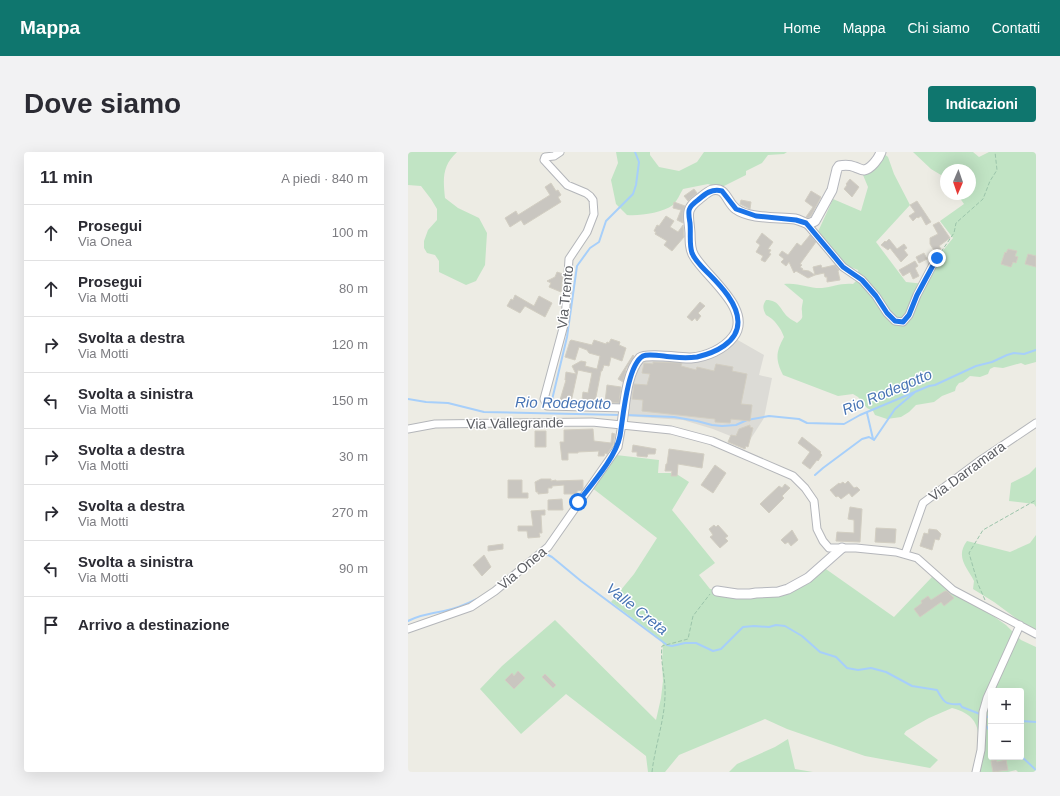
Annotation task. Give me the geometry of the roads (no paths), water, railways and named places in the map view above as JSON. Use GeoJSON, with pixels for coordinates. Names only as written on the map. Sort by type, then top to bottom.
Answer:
{"type":"FeatureCollection","features":[{"type":"Feature","properties":{"kind":"street","name":"Via Trento"},"geometry":{"type":"LineString","coordinates":[[560,152],[554,156],[545,157],[544,160],[567,185],[590,196],[593,200],[594,214],[587,232],[569,259],[564,321],[544,399],[550,406],[623,416]]}},
{"type":"Feature","properties":{"kind":"street"},"geometry":{"type":"LineString","coordinates":[[881,152],[880,156],[868,169],[861,170],[848,165],[839,166],[832,190],[815,221],[809,224],[796,220],[756,216],[736,209],[725,194],[718,190],[712,190],[706,193],[691,205],[688,214],[690,222],[691,252],[698,264],[719,285],[733,305],[737,318],[737,330],[734,336],[726,344],[712,352],[698,357],[643,356],[630,379],[623,416],[712,441],[793,476],[805,488],[814,501],[817,529],[823,542],[829,548],[896,552],[917,558],[953,590],[1036,634]]}},
{"type":"Feature","properties":{"kind":"street"},"geometry":{"type":"LineString","coordinates":[[806,223],[843,267],[867,285],[887,313],[895,321],[903,322],[909,315],[917,295],[937,258]]}},
{"type":"Feature","properties":{"kind":"street","name":"Via Vallegrande"},"geometry":{"type":"LineString","coordinates":[[408,429],[436,424],[592,422],[623,416]]}},
{"type":"Feature","properties":{"kind":"street","name":"Via Onea"},"geometry":{"type":"LineString","coordinates":[[408,629],[471,607],[495,590],[548,547],[618,447],[623,416]]}},
{"type":"Feature","properties":{"kind":"street","name":"Via Darramara"},"geometry":{"type":"LineString","coordinates":[[905,554],[923,503],[978,462],[1036,423]]}},
{"type":"Feature","properties":{"kind":"street"},"geometry":{"type":"LineString","coordinates":[[718,591],[736,594],[750,594],[756,592],[778,592],[788,589],[808,578],[842,548]]}},
{"type":"Feature","properties":{"kind":"street"},"geometry":{"type":"LineString","coordinates":[[976,772],[981,750],[983,712],[987,698],[1020,625]]}},
{"type":"Feature","properties":{"kind":"waterway"},"geometry":{"type":"LineString","coordinates":[[551,404],[567,337],[577,266],[590,248],[599,242],[606,221],[633,194],[636,185],[639,162],[635,152]]}},
{"type":"Feature","properties":{"kind":"waterway","name":"Rio Rodegotto"},"geometry":{"type":"LineString","coordinates":[[626,415],[674,417],[722,426],[736,425],[747,420],[769,416],[799,419],[807,423],[844,424],[860,415],[929,386],[935,385],[976,366],[992,362],[1014,353],[1024,354],[1036,350]]}},
{"type":"Feature","properties":{"kind":"waterway"},"geometry":{"type":"LineString","coordinates":[[874,440],[895,409],[914,393]]}},
{"type":"Feature","properties":{"kind":"waterway","name":"Rio Rodegotto"},"geometry":{"type":"LineString","coordinates":[[408,399],[448,403],[484,412],[621,415]]}},
{"type":"Feature","properties":{"kind":"waterway"},"geometry":{"type":"LineString","coordinates":[[867,413],[873,439]]}},
{"type":"Feature","properties":{"kind":"waterway"},"geometry":{"type":"LineString","coordinates":[[815,475],[862,439],[869,437],[874,440]]}},
{"type":"Feature","properties":{"kind":"waterway","name":"Valle Creta"},"geometry":{"type":"LineString","coordinates":[[544,553],[552,557],[581,581],[667,645],[672,646],[685,643],[696,643],[713,651],[721,649],[743,627],[769,627],[776,625],[785,626],[802,636],[820,652],[836,657],[847,668],[858,670],[871,668],[886,672],[912,686],[937,690],[946,702],[951,704],[960,704],[962,707],[980,714]]}},
{"type":"Feature","properties":{"kind":"waterway","name":"Valle Creta"},"geometry":{"type":"LineString","coordinates":[[408,621],[430,613],[457,608],[477,599]]}},
{"type":"Feature","properties":{"kind":"waterway","name":"Valle Creta"},"geometry":{"type":"LineString","coordinates":[[1024,721],[1036,722]]}},
{"type":"Feature","properties":{"kind":"waterway"},"geometry":{"type":"LineString","coordinates":[[985,724],[988,728]]}},
{"type":"Feature","properties":{"kind":"waterway"},"geometry":{"type":"LineString","coordinates":[[1024,759],[1036,770]]}}]}
